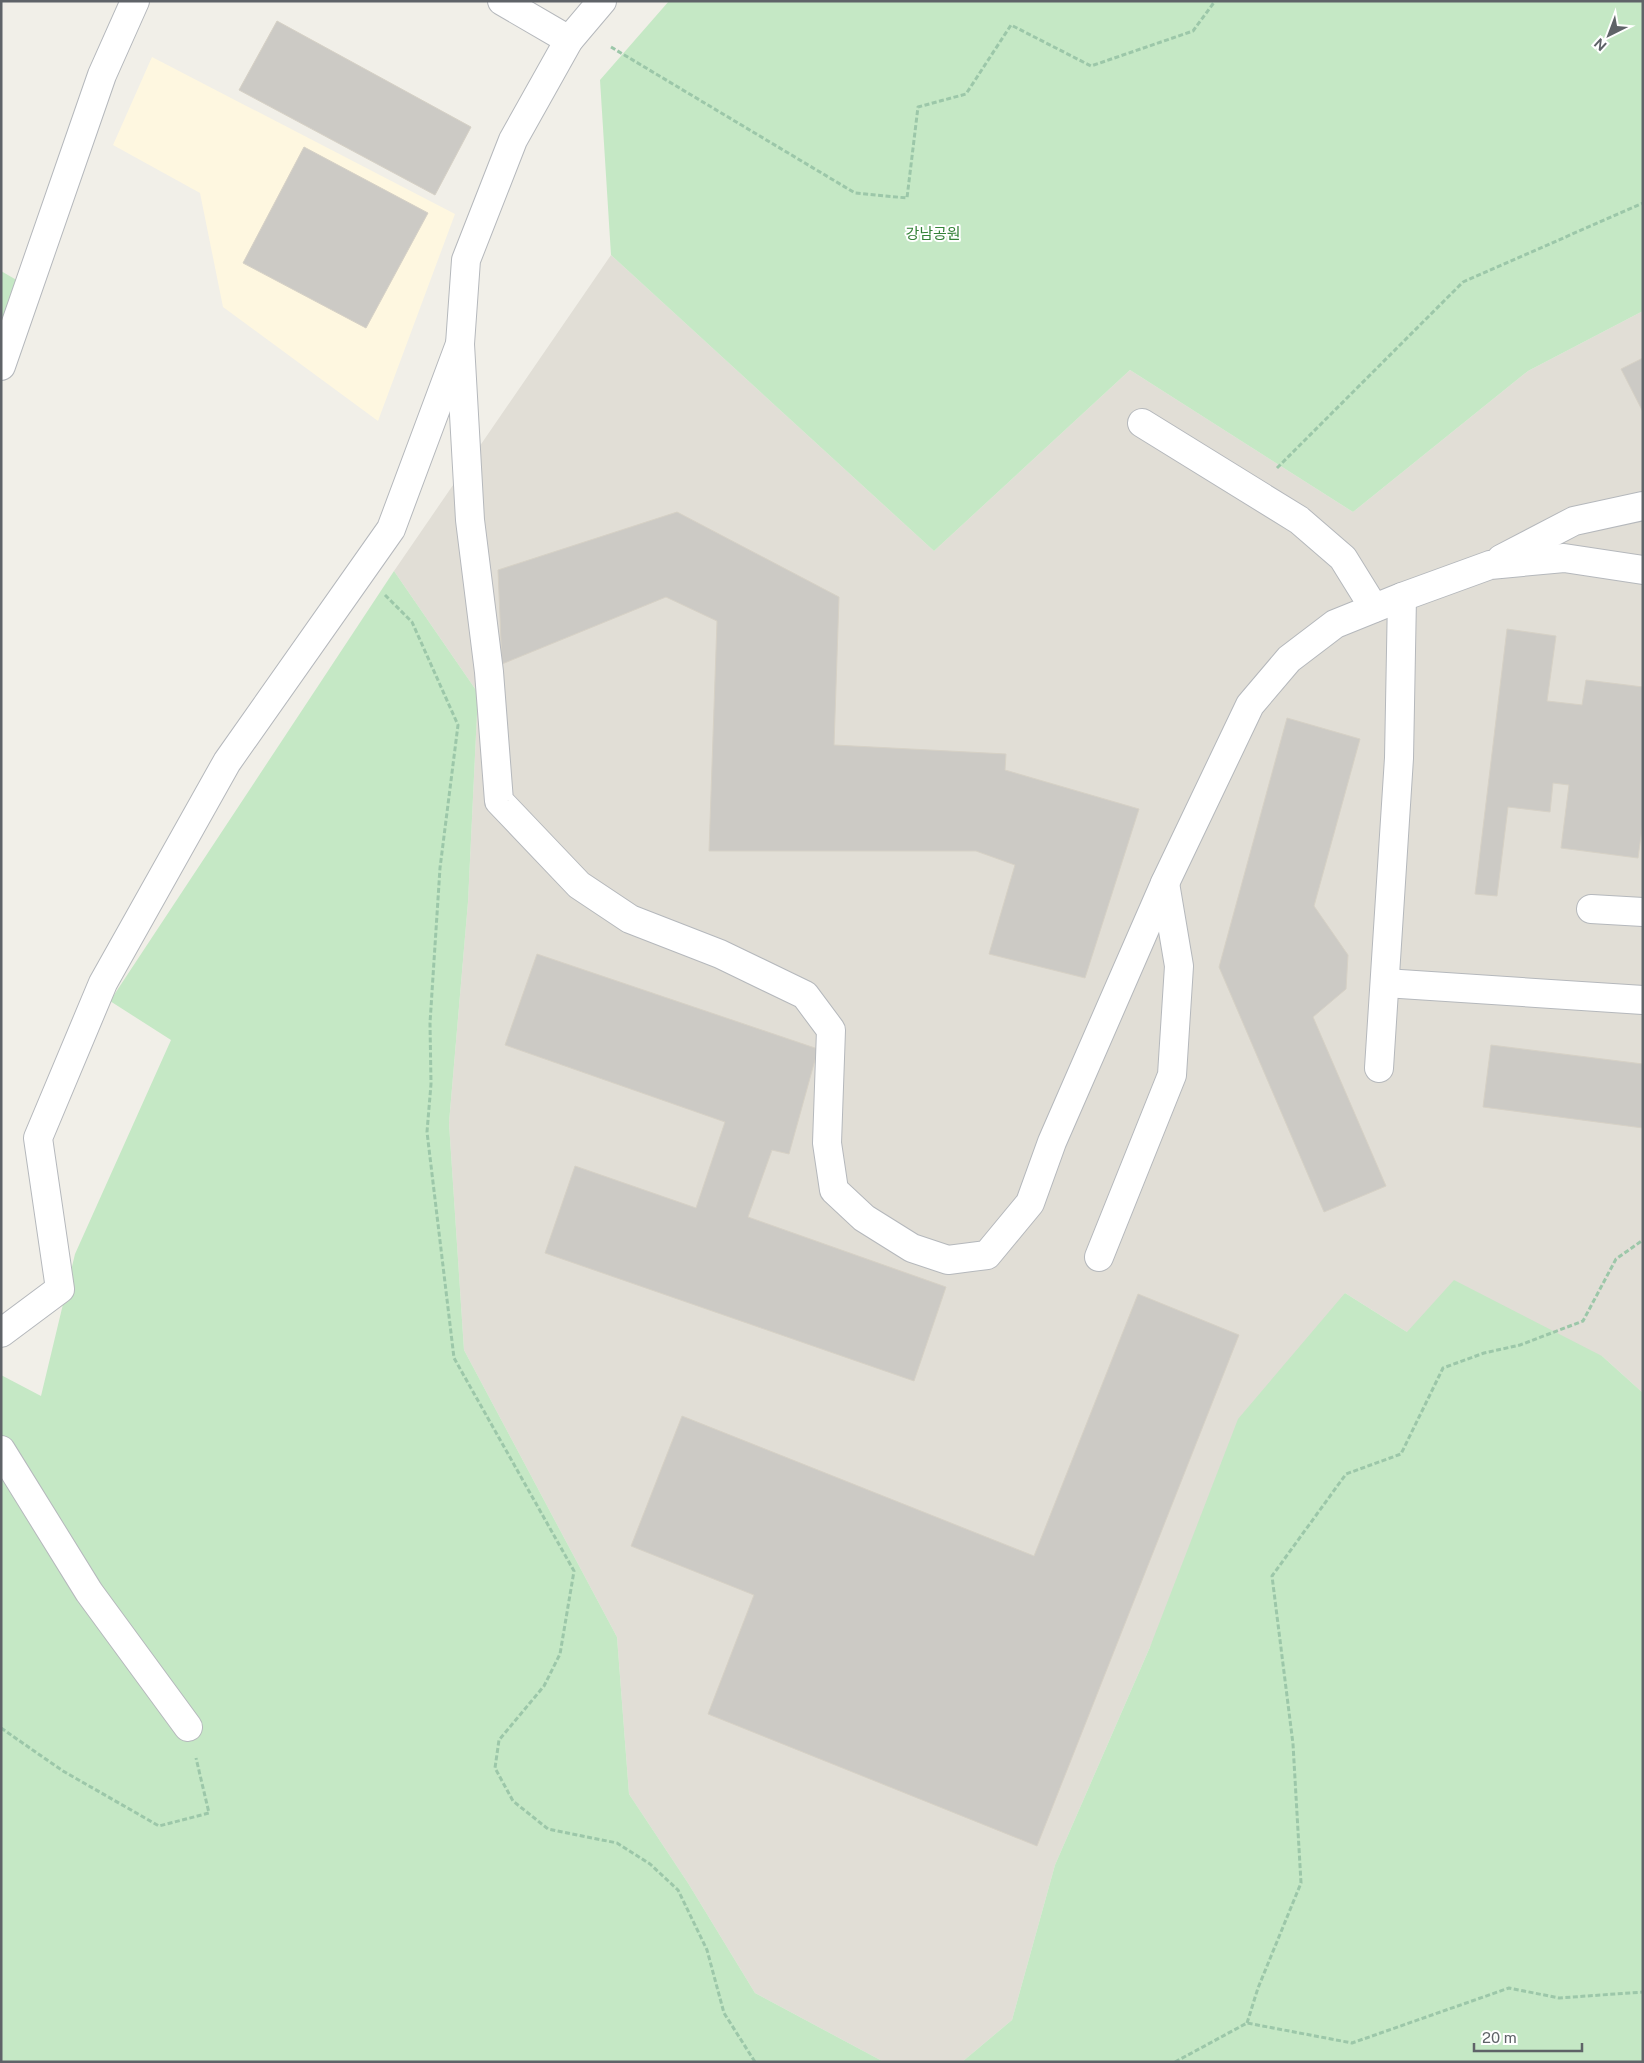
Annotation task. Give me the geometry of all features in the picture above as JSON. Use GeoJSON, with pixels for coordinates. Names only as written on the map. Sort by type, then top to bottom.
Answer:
{"type":"FeatureCollection","features":[{"type":"Feature","properties":{"kind":"street"},"geometry":{"type":"LineString","coordinates":[[1,366],[102,75],[135,1]]}},
{"type":"Feature","properties":{"kind":"street"},"geometry":{"type":"LineString","coordinates":[[502,1],[569,40]]}},
{"type":"Feature","properties":{"kind":"street"},"geometry":{"type":"LineString","coordinates":[[602,1],[569,40],[512,140],[466,260],[460,344],[470,520],[489,672],[499,801],[579,885],[630,919],[720,954],[805,996],[832,1030],[827,1143],[834,1190],[864,1218],[912,1248],[948,1260],[987,1255],[1030,1203],[1052,1142],[1165,883],[1250,705],[1289,659],[1335,624],[1490,565],[1574,521],[1643,506]]}},
{"type":"Feature","properties":{"kind":"street"},"geometry":{"type":"LineString","coordinates":[[1,1333],[60,1289],[38,1138],[103,983],[227,762],[391,529],[460,344]]}},
{"type":"Feature","properties":{"kind":"street"},"geometry":{"type":"LineString","coordinates":[[1142,423],[1299,520],[1343,558],[1374,608]]}},
{"type":"Feature","properties":{"kind":"street"},"geometry":{"type":"LineString","coordinates":[[1490,565],[1564,558],[1643,570]]}},
{"type":"Feature","properties":{"kind":"street"},"geometry":{"type":"LineString","coordinates":[[1379,1068],[1399,758],[1402,597]]}},
{"type":"Feature","properties":{"kind":"street"},"geometry":{"type":"LineString","coordinates":[[1099,1257],[1172,1075],[1179,966],[1165,883]]}},
{"type":"Feature","properties":{"kind":"street"},"geometry":{"type":"LineString","coordinates":[[1591,909],[1643,912]]}},
{"type":"Feature","properties":{"kind":"street"},"geometry":{"type":"LineString","coordinates":[[1385,983],[1643,1000]]}},
{"type":"Feature","properties":{"kind":"street"},"geometry":{"type":"LineString","coordinates":[[1,1450],[89,1592],[188,1727]]}},
{"type":"Feature","properties":{"kind":"path"},"geometry":{"type":"LineString","coordinates":[[611,47],[855,193],[907,198],[918,107],[966,94],[1011,25],[1091,66],[1193,30],[1214,1]]}},
{"type":"Feature","properties":{"kind":"path"},"geometry":{"type":"LineString","coordinates":[[1253,492],[1462,282],[1643,203]]}},
{"type":"Feature","properties":{"kind":"path"},"geometry":{"type":"LineString","coordinates":[[359,575],[375,586],[412,622],[458,725],[440,868],[430,1023],[431,1084],[427,1132],[454,1358],[574,1571],[560,1654],[544,1686],[499,1740],[496,1768],[513,1801],[548,1829],[617,1843],[650,1864],[678,1890],[707,1950],[724,2013],[755,2062]]}},
{"type":"Feature","properties":{"kind":"path"},"geometry":{"type":"LineString","coordinates":[[1247,2023],[1258,1988],[1301,1883],[1294,1744],[1272,1576],[1346,1474],[1401,1454],[1443,1368],[1484,1353],[1520,1345],[1583,1321],[1616,1258],[1643,1240]]}},
{"type":"Feature","properties":{"kind":"path"},"geometry":{"type":"LineString","coordinates":[[1,1728],[63,1771],[159,1826],[209,1813],[188,1727]]}},
{"type":"Feature","properties":{"kind":"path"},"geometry":{"type":"LineString","coordinates":[[1175,2062],[1247,2023],[1352,2043],[1508,1988],[1559,1998],[1643,1992]]}},
{"type":"Feature","properties":{"kind":"shaded area"},"geometry":{"type":"Polygon","coordinates":[[[152,57],[455,214],[378,421],[223,307],[200,193],[113,145],[152,57]]]}},
{"type":"Feature","properties":{"kind":"shaded area"},"geometry":{"type":"Polygon","coordinates":[[[611,255],[934,551],[1130,370],[1353,512],[1528,371],[1643,311],[1643,1393],[1602,1356],[1407,1332],[1345,1293],[1150,1647],[1055,1865],[1012,2020],[962,2062],[884,2062],[755,1993],[688,1883],[629,1794],[617,1637],[464,1350],[449,1123],[468,902],[478,693],[394,571],[611,255]]]}},
{"type":"Feature","properties":{"kind":"green space","name":"강남공원"},"geometry":{"type":"Polygon","coordinates":[[[669,1],[1643,1],[1643,311],[1528,371],[1353,512],[1130,370],[934,551],[611,255],[600,80],[669,1]]]}},
{"type":"Feature","properties":{"kind":"green space"},"geometry":{"type":"Polygon","coordinates":[[[1,271],[20,282],[1,320],[1,271]]]}},
{"type":"Feature","properties":{"kind":"green space"},"geometry":{"type":"Polygon","coordinates":[[[394,571],[478,693],[468,902],[449,1123],[464,1350],[617,1637],[629,1794],[688,1883],[755,1993],[884,2062],[1,2062],[1,1375],[41,1396],[75,1254],[171,1040],[110,1001],[394,571]]]}},
{"type":"Feature","properties":{"kind":"green space"},"geometry":{"type":"Polygon","coordinates":[[[1454,1280],[1602,1356],[1643,1393],[1643,2062],[962,2062],[1012,2020],[1055,1865],[1150,1647],[1238,1419],[1345,1293],[1407,1332],[1454,1280]]]}},
{"type":"Feature","properties":{"kind":"building"},"geometry":{"type":"Polygon","coordinates":[[[277,21],[471,127],[435,195],[239,90],[277,21]]]}},
{"type":"Feature","properties":{"kind":"building"},"geometry":{"type":"Polygon","coordinates":[[[304,147],[428,213],[366,328],[243,263],[304,147]]]}},
{"type":"Feature","properties":{"kind":"building"},"geometry":{"type":"Polygon","coordinates":[[[1643,358],[1643,412],[1621,369],[1643,358]]]}},
{"type":"Feature","properties":{"kind":"building"},"geometry":{"type":"Polygon","coordinates":[[[677,512],[839,597],[834,745],[1006,754],[1005,770],[1139,809],[1085,978],[989,954],[1015,865],[976,851],[709,851],[717,621],[666,597],[502,664],[498,570],[677,512]]]}},
{"type":"Feature","properties":{"kind":"building"},"geometry":{"type":"Polygon","coordinates":[[[1507,629],[1556,636],[1547,701],[1582,705],[1586,680],[1643,687],[1643,821],[1638,858],[1561,848],[1569,785],[1553,783],[1550,812],[1508,807],[1497,896],[1475,894],[1507,629]]]}},
{"type":"Feature","properties":{"kind":"building"},"geometry":{"type":"Polygon","coordinates":[[[1287,718],[1360,739],[1314,906],[1348,955],[1346,989],[1313,1017],[1386,1186],[1324,1212],[1219,967],[1287,718]]]}},
{"type":"Feature","properties":{"kind":"building"},"geometry":{"type":"Polygon","coordinates":[[[537,954],[818,1049],[789,1154],[772,1150],[748,1217],[946,1287],[914,1381],[545,1253],[575,1166],[696,1208],[725,1122],[505,1045],[537,954]]]}},
{"type":"Feature","properties":{"kind":"building"},"geometry":{"type":"Polygon","coordinates":[[[1491,1045],[1643,1064],[1643,1128],[1483,1107],[1491,1045]]]}},
{"type":"Feature","properties":{"kind":"building"},"geometry":{"type":"Polygon","coordinates":[[[1138,1294],[1239,1335],[1037,1846],[708,1714],[754,1595],[631,1546],[682,1416],[1034,1556],[1138,1294]]]}}]}
